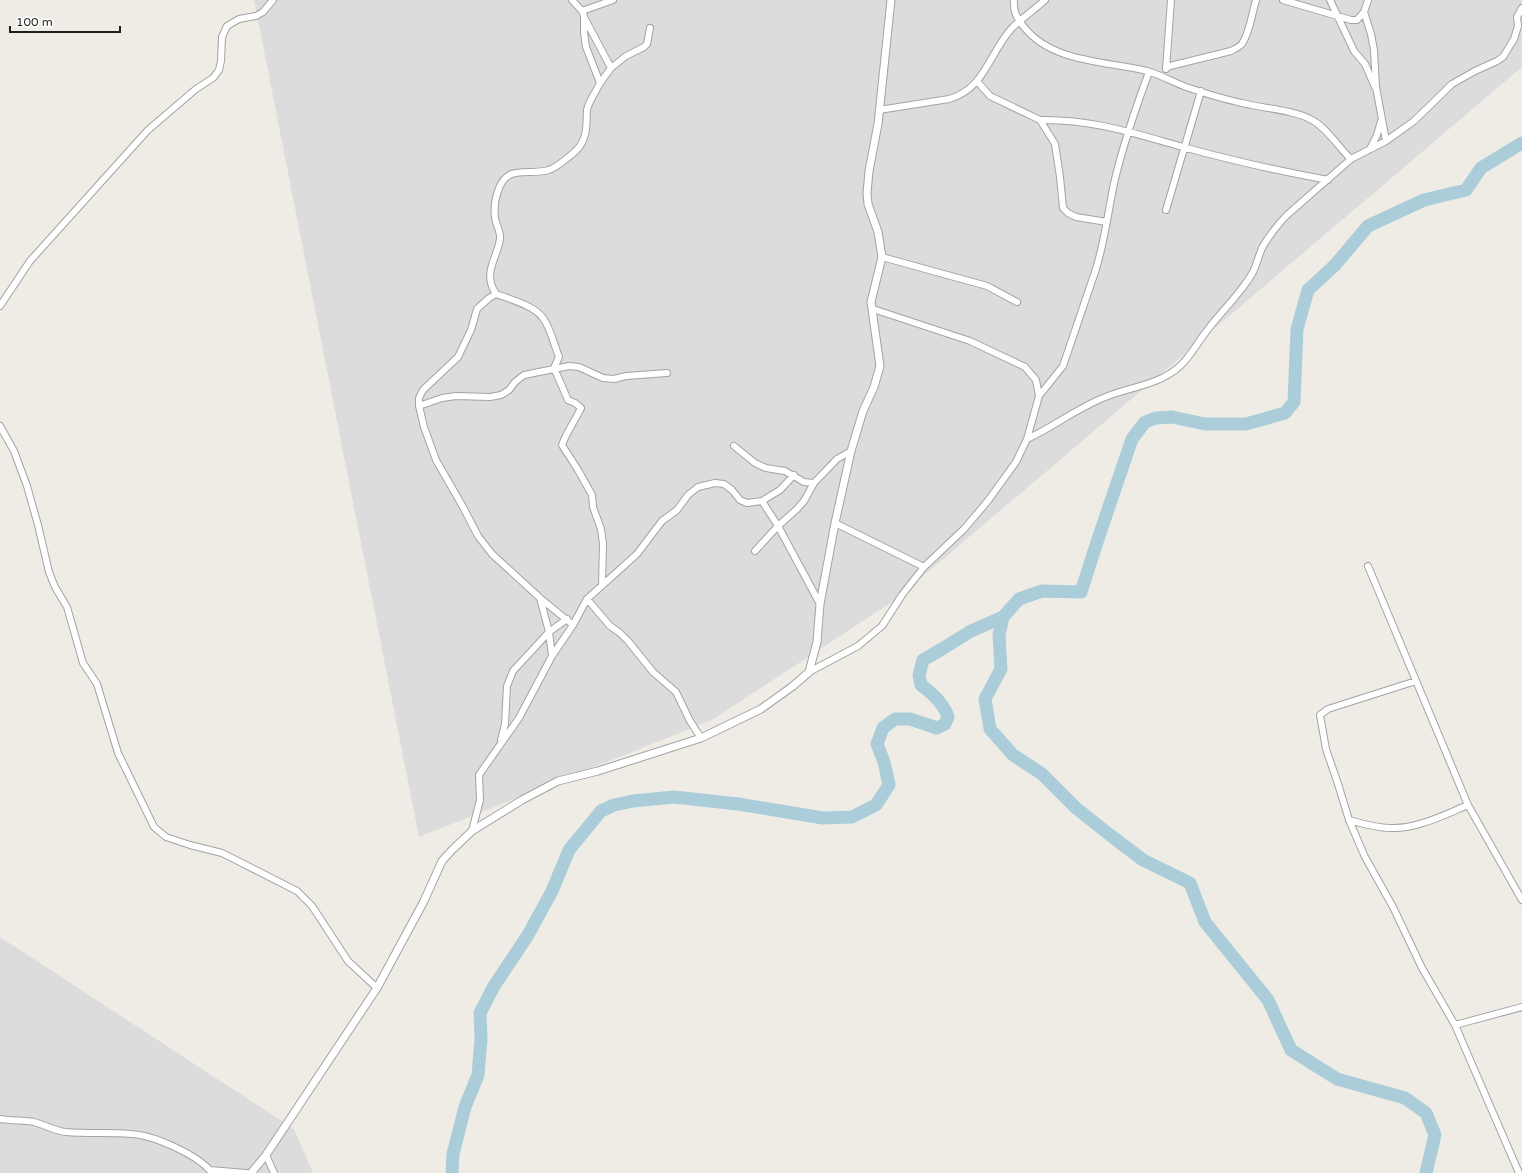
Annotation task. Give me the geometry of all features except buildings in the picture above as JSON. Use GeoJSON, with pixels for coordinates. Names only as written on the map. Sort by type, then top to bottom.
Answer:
{"type":"FeatureCollection","features":[{"type":"Feature","properties":{"kind":"street"},"geometry":{"type":"LineString","coordinates":[[0,306],[30,261],[148,130],[196,89],[213,78],[219,70],[222,37],[227,26],[239,19],[256,16],[263,12],[273,0]]}},
{"type":"Feature","properties":{"kind":"street"},"geometry":{"type":"LineString","coordinates":[[572,0],[583,13],[611,68]]}},
{"type":"Feature","properties":{"kind":"street"},"geometry":{"type":"LineString","coordinates":[[583,13],[613,0]]}},
{"type":"Feature","properties":{"kind":"street"},"geometry":{"type":"LineString","coordinates":[[810,672],[817,642],[820,604],[835,523],[851,452],[863,411],[874,387],[880,366],[871,302],[882,257],[878,232],[868,204],[867,193],[879,110],[891,0]]}},
{"type":"Feature","properties":{"kind":"street"},"geometry":{"type":"LineString","coordinates":[[1014,0],[1015,14],[1029,33],[1037,40],[1054,50],[1072,56],[1164,76],[1200,91],[1241,103],[1293,113],[1312,120],[1325,130],[1350,160]]}},
{"type":"Feature","properties":{"kind":"street"},"geometry":{"type":"LineString","coordinates":[[879,110],[959,96],[967,91],[977,81],[1004,38],[1020,21],[1045,0]]}},
{"type":"Feature","properties":{"kind":"street"},"geometry":{"type":"LineString","coordinates":[[1164,76],[1171,0]]}},
{"type":"Feature","properties":{"kind":"street"},"geometry":{"type":"LineString","coordinates":[[1166,67],[1231,51],[1238,47],[1242,43],[1247,32],[1256,0]]}},
{"type":"Feature","properties":{"kind":"street"},"geometry":{"type":"LineString","coordinates":[[1284,0],[1351,20],[1357,20],[1364,12],[1368,0]]}},
{"type":"Feature","properties":{"kind":"street"},"geometry":{"type":"LineString","coordinates":[[1330,0],[1354,51],[1365,64],[1376,87]]}},
{"type":"Feature","properties":{"kind":"street"},"geometry":{"type":"LineString","coordinates":[[1028,439],[1049,429],[1082,408],[1108,396],[1134,389],[1166,377],[1181,365],[1240,291],[1253,271],[1263,247],[1287,215],[1350,160],[1386,141],[1423,112],[1452,84],[1502,57],[1514,39],[1518,26],[1517,17],[1522,8]]}},
{"type":"Feature","properties":{"kind":"street"},"geometry":{"type":"LineString","coordinates":[[1364,12],[1374,50],[1376,87],[1386,141]]}},
{"type":"Feature","properties":{"kind":"street"},"geometry":{"type":"LineString","coordinates":[[583,13],[586,47],[600,83]]}},
{"type":"Feature","properties":{"kind":"street"},"geometry":{"type":"LineString","coordinates":[[602,585],[603,544],[601,529],[593,507],[592,496],[562,445],[567,431],[574,423],[581,408],[568,400],[554,368],[559,356],[545,320],[539,313],[518,302],[496,294],[492,288],[490,274],[491,264],[501,238],[496,218],[498,191],[505,178],[511,173],[550,170],[580,147],[585,138],[587,110],[590,99],[611,68],[626,56],[647,44],[650,28]]}},
{"type":"Feature","properties":{"kind":"street"},"geometry":{"type":"LineString","coordinates":[[250,1173],[266,1155],[377,988],[424,901],[442,861],[472,831],[522,800],[558,781],[598,771],[701,738],[761,709],[810,672],[858,646],[882,626],[902,595],[924,567],[964,530],[987,502],[1016,462],[1028,439],[1039,396],[1063,366],[1100,256],[1115,180],[1128,131],[1149,72]]}},
{"type":"Feature","properties":{"kind":"street"},"geometry":{"type":"LineString","coordinates":[[977,81],[990,96],[1040,120],[1064,119],[1128,131],[1247,163],[1328,180]]}},
{"type":"Feature","properties":{"kind":"street"},"geometry":{"type":"LineString","coordinates":[[1166,210],[1200,91]]}},
{"type":"Feature","properties":{"kind":"street"},"geometry":{"type":"LineString","coordinates":[[1040,120],[1055,144],[1063,208],[1068,213],[1076,217],[1107,222]]}},
{"type":"Feature","properties":{"kind":"street"},"geometry":{"type":"LineString","coordinates":[[1370,149],[1382,120]]}},
{"type":"Feature","properties":{"kind":"street"},"geometry":{"type":"LineString","coordinates":[[882,257],[987,286],[1017,302]]}},
{"type":"Feature","properties":{"kind":"street"},"geometry":{"type":"LineString","coordinates":[[496,294],[477,309],[470,330],[458,357],[423,390],[419,398],[419,406],[424,427],[436,460],[463,506],[478,536],[492,554],[540,598],[573,625]]}},
{"type":"Feature","properties":{"kind":"street"},"geometry":{"type":"LineString","coordinates":[[873,309],[970,341],[1025,367],[1036,380],[1039,396]]}},
{"type":"Feature","properties":{"kind":"street"},"geometry":{"type":"LineString","coordinates":[[419,406],[442,398],[456,396],[490,397],[501,395],[509,390],[515,382],[524,375],[569,366],[579,367],[603,378],[614,379],[626,376],[667,373]]}},
{"type":"Feature","properties":{"kind":"street"},"geometry":{"type":"LineString","coordinates":[[0,426],[14,451],[27,486],[38,524],[49,572],[55,587],[67,607],[83,663],[97,684],[118,753],[154,827],[166,837],[222,853],[297,891],[312,906],[348,961],[377,988]]}},
{"type":"Feature","properties":{"kind":"street"},"geometry":{"type":"LineString","coordinates":[[734,446],[755,463],[766,468],[785,471],[804,482],[814,483]]}},
{"type":"Feature","properties":{"kind":"street"},"geometry":{"type":"LineString","coordinates":[[755,551],[778,526],[797,509],[804,501],[814,483],[837,459],[851,452]]}},
{"type":"Feature","properties":{"kind":"street"},"geometry":{"type":"LineString","coordinates":[[472,831],[480,800],[479,775],[519,718],[552,656],[573,625],[588,599],[637,554],[662,521],[677,510],[688,495],[698,487],[715,483],[724,484],[732,490],[740,500],[747,503],[762,501],[780,490],[794,475]]}},
{"type":"Feature","properties":{"kind":"street"},"geometry":{"type":"LineString","coordinates":[[762,501],[778,526],[820,604]]}},
{"type":"Feature","properties":{"kind":"street"},"geometry":{"type":"LineString","coordinates":[[835,523],[924,567]]}},
{"type":"Feature","properties":{"kind":"street"},"geometry":{"type":"LineString","coordinates":[[1368,566],[1468,805],[1522,900]]}},
{"type":"Feature","properties":{"kind":"street"},"geometry":{"type":"LineString","coordinates":[[540,598],[552,656]]}},
{"type":"Feature","properties":{"kind":"street"},"geometry":{"type":"LineString","coordinates":[[588,599],[610,626],[628,641],[653,672],[676,692],[701,738]]}},
{"type":"Feature","properties":{"kind":"street"},"geometry":{"type":"LineString","coordinates":[[500,744],[505,724],[507,686],[513,671],[548,632],[566,619]]}},
{"type":"Feature","properties":{"kind":"street"},"geometry":{"type":"LineString","coordinates":[[1416,682],[1328,709],[1320,714],[1326,749],[1349,820],[1365,857],[1422,968],[1455,1025],[1519,1173]]}},
{"type":"Feature","properties":{"kind":"street"},"geometry":{"type":"LineString","coordinates":[[1349,820],[1374,827],[1392,828],[1412,826],[1468,805]]}},
{"type":"Feature","properties":{"kind":"street"},"geometry":{"type":"LineString","coordinates":[[1455,1025],[1522,1007]]}},
{"type":"Feature","properties":{"kind":"street"},"geometry":{"type":"LineString","coordinates":[[0,1118],[35,1123],[63,1132],[140,1135],[167,1144],[188,1154],[211,1172],[246,1173]]}},
{"type":"Feature","properties":{"kind":"street"},"geometry":{"type":"LineString","coordinates":[[266,1155],[274,1173]]}},
{"type":"Feature","properties":{"kind":"shaded area"},"geometry":{"type":"Polygon","coordinates":[[[254,0],[1522,0],[1522,67],[895,600],[712,720],[419,837],[254,0]]]}},
{"type":"Feature","properties":{"kind":"shaded area"},"geometry":{"type":"Polygon","coordinates":[[[0,937],[294,1129],[313,1173],[0,1173],[0,937]]]}},
{"type":"Feature","properties":{"kind":"waterway"},"geometry":{"type":"LineString","coordinates":[[1426,1173],[1435,1135],[1426,1113],[1405,1098],[1337,1079],[1291,1050],[1268,1000],[1205,922],[1190,883],[1143,860],[1076,808],[1042,774],[1013,755],[990,729],[985,699],[1001,669],[999,635],[1003,617],[1019,599],[1042,591],[1081,592],[1132,439],[1145,422],[1156,418],[1172,417],[1205,424],[1246,424],[1285,413],[1294,402],[1297,329],[1308,290],[1335,265],[1368,226],[1424,200],[1466,190],[1481,168],[1522,143]]}},
{"type":"Feature","properties":{"kind":"waterway"},"geometry":{"type":"LineString","coordinates":[[452,1173],[453,1154],[465,1107],[478,1075],[481,1039],[480,1013],[494,986],[528,935],[552,891],[569,850],[601,811],[614,805],[633,801],[674,797],[738,804],[823,818],[852,817],[876,805],[889,785],[884,762],[877,744],[883,728],[895,719],[910,719],[937,728],[945,724],[948,717],[941,703],[921,685],[919,675],[923,660],[971,631],[1003,617]]}}]}
